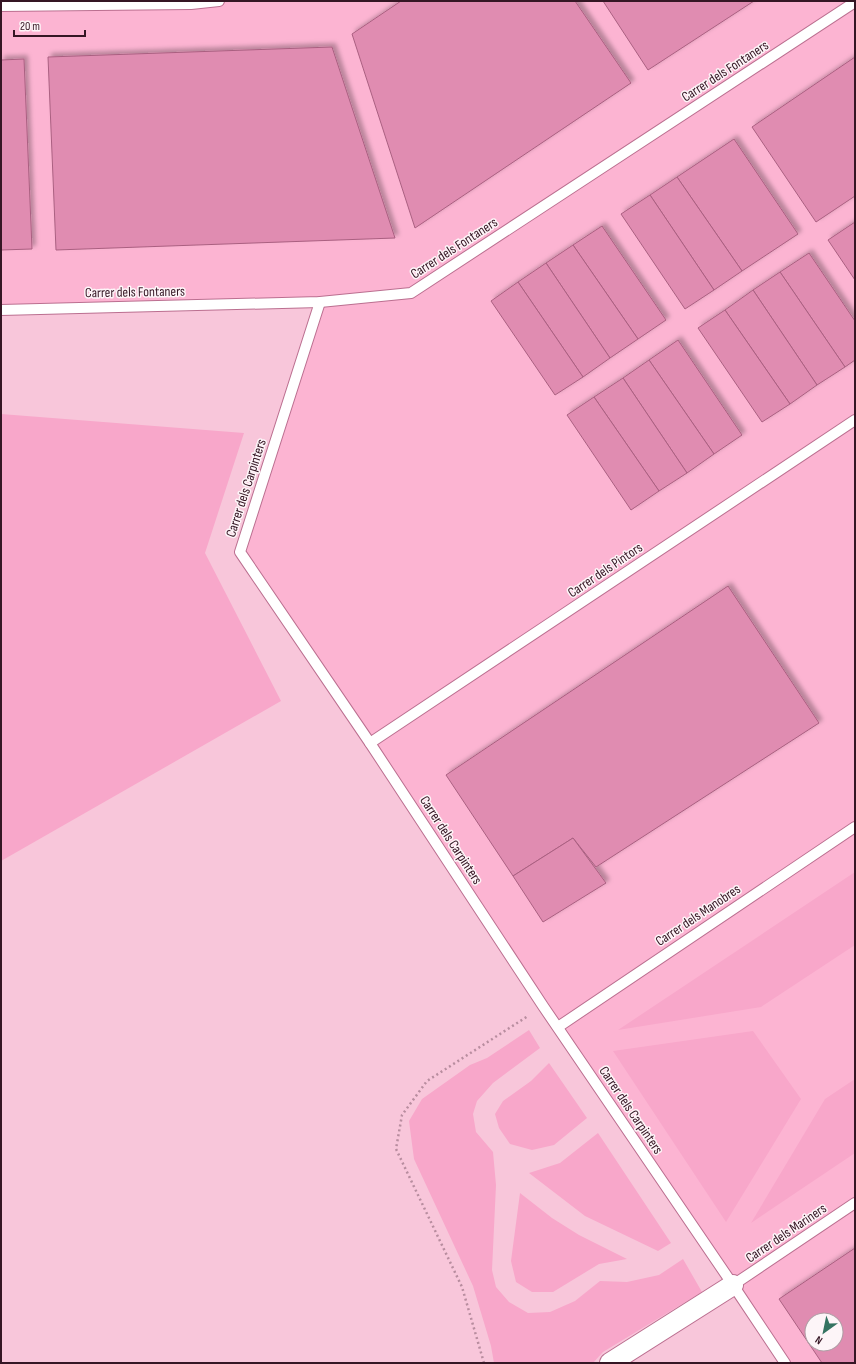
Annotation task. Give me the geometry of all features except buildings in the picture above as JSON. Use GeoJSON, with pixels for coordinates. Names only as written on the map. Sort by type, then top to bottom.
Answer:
{"type":"FeatureCollection","features":[{"type":"Feature","properties":{"kind":"street"},"geometry":{"type":"LineString","coordinates":[[610,1363],[733,1285]]}},
{"type":"Feature","properties":{"kind":"lane"},"geometry":{"type":"LineString","coordinates":[[1,6],[191,4],[219,1]]}},
{"type":"Feature","properties":{"kind":"lane","name":"Carrer dels Fontaners"},"geometry":{"type":"LineString","coordinates":[[1,310],[320,302],[411,293],[855,2]]}},
{"type":"Feature","properties":{"kind":"lane","name":"Carrer dels Carpinters"},"geometry":{"type":"LineString","coordinates":[[320,302],[240,552],[370,743],[558,1027],[785,1363]]}},
{"type":"Feature","properties":{"kind":"lane","name":"Carrer dels Pintors"},"geometry":{"type":"LineString","coordinates":[[370,743],[855,420]]}},
{"type":"Feature","properties":{"kind":"lane","name":"Carrer dels Manobres"},"geometry":{"type":"LineString","coordinates":[[558,1027],[855,827]]}},
{"type":"Feature","properties":{"kind":"lane","name":"Carrer dels Mariners"},"geometry":{"type":"LineString","coordinates":[[733,1285],[855,1203]]}},
{"type":"Feature","properties":{"kind":"path"},"geometry":{"type":"LineString","coordinates":[[484,1363],[462,1287],[396,1150],[402,1115],[427,1081],[544,1006]]}},
{"type":"Feature","properties":{"kind":"shaded area"},"geometry":{"type":"Polygon","coordinates":[[[219,1],[855,1],[855,1363],[785,1363],[240,552],[320,302],[1,310],[1,6],[219,1]]]}},
{"type":"Feature","properties":{"kind":"shaded area"},"geometry":{"type":"Polygon","coordinates":[[[1,414],[244,433],[205,553],[281,701],[1,861],[1,414]]]}},
{"type":"Feature","properties":{"kind":"shaded area"},"geometry":{"type":"Polygon","coordinates":[[[855,872],[855,945],[761,1007],[618,1030],[855,872]]]}},
{"type":"Feature","properties":{"kind":"shaded area"},"geometry":{"type":"Polygon","coordinates":[[[529,1030],[540,1048],[493,1083],[477,1101],[473,1114],[476,1132],[493,1152],[496,1185],[492,1270],[496,1287],[509,1302],[528,1313],[550,1312],[575,1301],[600,1281],[627,1282],[659,1275],[683,1259],[702,1292],[603,1352],[593,1363],[494,1363],[491,1346],[473,1286],[414,1159],[409,1121],[422,1099],[470,1065],[487,1058],[529,1030]]]}},
{"type":"Feature","properties":{"kind":"shaded area"},"geometry":{"type":"Polygon","coordinates":[[[753,1031],[801,1099],[726,1222],[613,1051],[753,1031]]]}},
{"type":"Feature","properties":{"kind":"shaded area"},"geometry":{"type":"Polygon","coordinates":[[[549,1063],[587,1118],[554,1145],[532,1150],[510,1144],[499,1128],[495,1114],[503,1101],[531,1081],[549,1063]]]}},
{"type":"Feature","properties":{"kind":"shaded area"},"geometry":{"type":"Polygon","coordinates":[[[855,1079],[855,1153],[751,1223],[825,1099],[855,1079]]]}},
{"type":"Feature","properties":{"kind":"shaded area"},"geometry":{"type":"Polygon","coordinates":[[[598,1133],[671,1243],[658,1251],[585,1216],[529,1173],[560,1163],[598,1133]]]}},
{"type":"Feature","properties":{"kind":"shaded area"},"geometry":{"type":"Polygon","coordinates":[[[520,1193],[552,1218],[579,1235],[627,1259],[599,1264],[553,1292],[532,1292],[516,1282],[511,1261],[520,1193]]]}}]}
